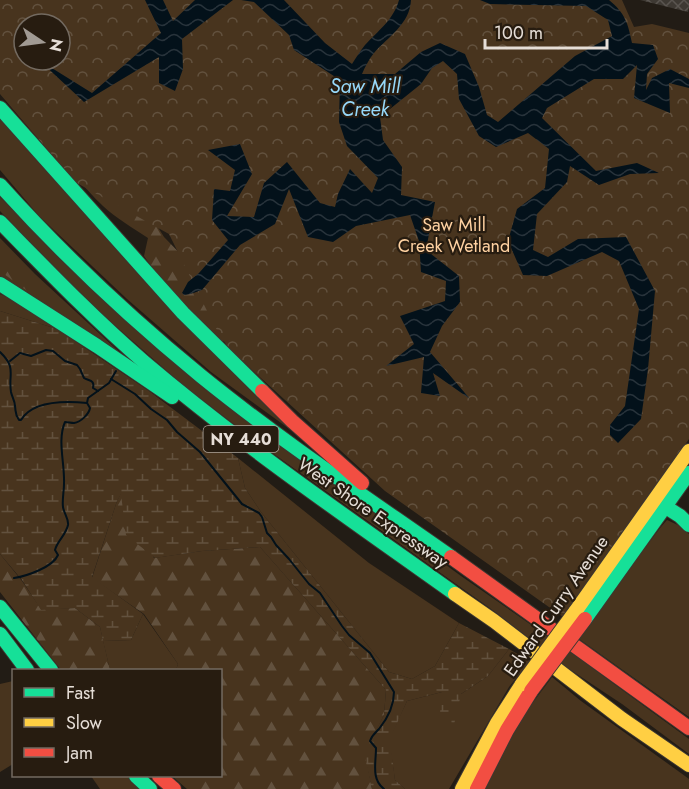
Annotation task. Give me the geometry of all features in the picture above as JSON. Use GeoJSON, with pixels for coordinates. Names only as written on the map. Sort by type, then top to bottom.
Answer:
{"type":"FeatureCollection","features":[{"type":"Feature","properties":{"kind":"main road"},"geometry":{"type":"LineString","coordinates":[[0,108],[183,313],[292,421],[430,542]]}},
{"type":"Feature","properties":{"kind":"main road","name":"West Shore Expressway"},"geometry":{"type":"LineString","coordinates":[[0,185],[32,221],[95,283],[232,400],[689,728]]}},
{"type":"Feature","properties":{"kind":"main road","name":"West Shore Expressway"},"geometry":{"type":"LineString","coordinates":[[0,222],[78,302],[145,362],[295,480],[494,621],[622,719],[689,765]]}},
{"type":"Feature","properties":{"kind":"main road"},"geometry":{"type":"LineString","coordinates":[[0,284],[97,346],[295,480]]}},
{"type":"Feature","properties":{"kind":"main road","name":"Edward Curry Avenue"},"geometry":{"type":"LineString","coordinates":[[462,789],[497,723],[527,688],[580,615],[659,503],[689,451]]}},
{"type":"Feature","properties":{"kind":"main road","name":"Edward Curry Avenue"},"geometry":{"type":"LineString","coordinates":[[659,503],[689,472]]}},
{"type":"Feature","properties":{"kind":"main road"},"geometry":{"type":"LineString","coordinates":[[659,503],[680,516],[689,525]]}},
{"type":"Feature","properties":{"kind":"main road"},"geometry":{"type":"LineString","coordinates":[[0,607],[50,669]]}},
{"type":"Feature","properties":{"kind":"main road"},"geometry":{"type":"LineString","coordinates":[[0,634],[26,669]]}},
{"type":"Feature","properties":{"kind":"main road","name":"Edward Curry Avenue"},"geometry":{"type":"LineString","coordinates":[[477,789],[527,688]]}},
{"type":"Feature","properties":{"kind":"main road"},"geometry":{"type":"LineString","coordinates":[[622,719],[689,771]]}},
{"type":"Feature","properties":{"kind":"main road"},"geometry":{"type":"LineString","coordinates":[[137,777],[150,789]]}},
{"type":"Feature","properties":{"kind":"main road"},"geometry":{"type":"LineString","coordinates":[[160,777],[174,789]]}},
{"type":"Feature","properties":{"kind":"green space","name":"Saw Mill Creek Wetland"},"geometry":{"type":"Polygon","coordinates":[[[0,0],[622,0],[634,27],[652,24],[689,33],[689,439],[563,617],[385,491],[229,349],[214,325],[169,234],[75,182],[0,94],[0,0]]]}},
{"type":"Feature","properties":{"kind":"green space"},"geometry":{"type":"Polygon","coordinates":[[[0,70],[154,221],[164,237],[199,273],[184,295],[202,290],[235,344],[218,340],[159,277],[144,256],[148,238],[113,215],[88,191],[48,140],[0,70]]]}},
{"type":"Feature","properties":{"kind":"green space"},"geometry":{"type":"Polygon","coordinates":[[[0,116],[299,436],[211,372],[127,299],[39,216],[0,170],[0,116]]]}},
{"type":"Feature","properties":{"kind":"green space"},"geometry":{"type":"Polygon","coordinates":[[[0,197],[217,397],[689,739],[689,754],[257,442],[183,385],[81,296],[0,211],[0,197]]]}},
{"type":"Feature","properties":{"kind":"green space"},"geometry":{"type":"Polygon","coordinates":[[[0,238],[35,274],[128,360],[0,278],[0,238]]]}},
{"type":"Feature","properties":{"kind":"green space"},"geometry":{"type":"Polygon","coordinates":[[[0,252],[40,289],[47,303],[0,271],[0,252]]]}},
{"type":"Feature","properties":{"kind":"green space"},"geometry":{"type":"Polygon","coordinates":[[[0,294],[11,299],[57,329],[0,311],[0,294]]]}},
{"type":"Feature","properties":{"kind":"green space"},"geometry":{"type":"Polygon","coordinates":[[[0,311],[57,329],[149,391],[238,458],[245,488],[261,512],[389,672],[412,679],[435,666],[459,623],[509,649],[488,676],[461,694],[453,729],[439,724],[442,692],[407,701],[390,739],[395,780],[405,789],[372,789],[364,753],[384,715],[386,690],[260,547],[202,551],[155,558],[126,535],[121,494],[92,577],[143,614],[131,640],[103,641],[100,627],[75,608],[41,610],[22,580],[0,554],[0,311]]]}},
{"type":"Feature","properties":{"kind":"green space"},"geometry":{"type":"Polygon","coordinates":[[[238,458],[369,563],[459,623],[435,666],[412,679],[389,672],[261,512],[245,488],[238,458]]]}},
{"type":"Feature","properties":{"kind":"green space"},"geometry":{"type":"Polygon","coordinates":[[[121,493],[154,558],[202,551],[260,547],[386,690],[384,715],[365,753],[372,789],[187,789],[173,777],[222,777],[222,669],[176,669],[178,664],[144,614],[92,578],[121,493]]]}},
{"type":"Feature","properties":{"kind":"green space"},"geometry":{"type":"Polygon","coordinates":[[[667,520],[680,526],[689,534],[689,717],[579,639],[667,520]]]}},
{"type":"Feature","properties":{"kind":"green space"},"geometry":{"type":"Polygon","coordinates":[[[0,554],[41,609],[75,608],[100,627],[110,669],[60,669],[0,592],[0,554]]]}},
{"type":"Feature","properties":{"kind":"green space"},"geometry":{"type":"Polygon","coordinates":[[[143,614],[178,664],[176,669],[110,669],[103,641],[131,640],[143,614]]]}},
{"type":"Feature","properties":{"kind":"green space"},"geometry":{"type":"Polygon","coordinates":[[[509,649],[530,661],[509,687],[449,789],[405,789],[395,780],[389,739],[407,701],[442,692],[461,694],[488,676],[509,649]]]}},
{"type":"Feature","properties":{"kind":"green space"},"geometry":{"type":"Polygon","coordinates":[[[552,677],[581,701],[689,779],[689,789],[485,789],[516,728],[552,677]]]}},
{"type":"Feature","properties":{"kind":"green space"},"geometry":{"type":"Polygon","coordinates":[[[12,681],[12,765],[0,772],[0,684],[12,681]]]}},
{"type":"Feature","properties":{"kind":"green space"},"geometry":{"type":"Polygon","coordinates":[[[92,777],[130,777],[142,789],[100,789],[92,777]]]}},
{"type":"Feature","properties":{"kind":"water"},"geometry":{"type":"Polygon","coordinates":[[[145,0],[163,0],[173,21],[195,0],[233,0],[182,39],[183,69],[175,91],[159,83],[159,57],[84,102],[52,72],[58,72],[92,93],[161,33],[145,0]]]}},
{"type":"Feature","properties":{"kind":"water","name":"Saw Mill Creek"},"geometry":{"type":"Polygon","coordinates":[[[241,0],[284,0],[325,43],[352,64],[365,45],[389,19],[399,0],[411,0],[410,9],[403,23],[374,53],[362,74],[395,74],[421,52],[440,43],[465,54],[479,87],[487,115],[498,122],[575,56],[612,36],[608,20],[586,6],[490,4],[480,0],[609,0],[619,9],[625,19],[632,43],[653,45],[658,59],[647,74],[646,90],[652,78],[670,69],[689,79],[689,88],[669,83],[670,113],[634,98],[637,65],[623,79],[594,79],[547,108],[542,118],[596,171],[637,163],[659,173],[630,174],[599,185],[570,166],[567,182],[537,214],[533,250],[548,257],[578,239],[626,237],[655,291],[641,419],[618,443],[610,435],[610,425],[625,406],[639,309],[619,261],[602,252],[547,276],[523,275],[508,241],[517,209],[545,188],[549,149],[528,133],[496,147],[479,136],[459,99],[457,74],[443,61],[432,68],[421,84],[380,117],[383,140],[402,167],[401,195],[435,202],[426,250],[459,276],[460,302],[442,326],[430,352],[470,399],[433,373],[440,396],[421,393],[424,357],[386,366],[414,344],[400,316],[445,301],[446,281],[421,272],[419,241],[410,215],[356,226],[333,242],[308,237],[289,189],[275,224],[240,245],[202,290],[184,295],[182,293],[188,282],[228,240],[212,220],[214,189],[230,191],[235,170],[208,150],[240,144],[252,174],[227,216],[254,217],[264,183],[287,162],[320,203],[335,207],[338,194],[350,169],[372,193],[378,178],[347,146],[339,122],[340,80],[294,50],[289,35],[254,2],[241,0]]]}},
{"type":"Feature","properties":{"kind":"building"},"geometry":{"type":"Polygon","coordinates":[[[640,0],[689,0],[688,12],[640,0]]]}},
{"type":"Feature","properties":{"kind":"waterway"},"geometry":{"type":"LineString","coordinates":[[10,361],[20,353],[31,356],[46,350],[53,351],[65,361],[77,365],[84,378],[92,382],[93,388],[98,391]]}},
{"type":"Feature","properties":{"kind":"waterway"},"geometry":{"type":"LineString","coordinates":[[0,352],[10,367],[11,392],[19,420],[26,413],[42,405],[60,402],[87,403]]}},
{"type":"Feature","properties":{"kind":"waterway"},"geometry":{"type":"LineString","coordinates":[[14,578],[45,567],[58,555],[55,550],[68,523],[63,504],[64,476],[61,444],[65,422],[74,423],[82,419],[90,408],[87,403],[88,398],[109,383],[116,371]]}},
{"type":"Feature","properties":{"kind":"waterway"},"geometry":{"type":"LineString","coordinates":[[111,379],[135,394],[167,420],[200,452],[242,504],[259,513],[267,533],[276,545],[309,584],[320,593],[349,635],[370,653],[394,692],[393,702],[387,716],[370,741],[376,748],[377,780],[384,789]]}},
{"type":"Feature","properties":{"kind":"traffic: fast"},"geometry":{"type":"LineString","coordinates":[[0,108],[183,313],[262,391]]}},
{"type":"Feature","properties":{"kind":"traffic: fast"},"geometry":{"type":"LineString","coordinates":[[0,185],[47,236],[97,284],[201,376],[293,446],[451,557]]}},
{"type":"Feature","properties":{"kind":"traffic: fast"},"geometry":{"type":"LineString","coordinates":[[0,222],[70,294],[181,393],[297,481],[455,594]]}},
{"type":"Feature","properties":{"kind":"traffic: fast"},"geometry":{"type":"LineString","coordinates":[[0,284],[172,397]]}},
{"type":"Feature","properties":{"kind":"traffic: fast"},"geometry":{"type":"LineString","coordinates":[[585,619],[689,473]]}},
{"type":"Feature","properties":{"kind":"traffic: fast"},"geometry":{"type":"LineString","coordinates":[[658,502],[680,516],[689,525]]}},
{"type":"Feature","properties":{"kind":"traffic: fast"},"geometry":{"type":"LineString","coordinates":[[0,607],[50,669]]}},
{"type":"Feature","properties":{"kind":"traffic: fast"},"geometry":{"type":"LineString","coordinates":[[0,634],[26,669]]}},
{"type":"Feature","properties":{"kind":"traffic: fast"},"geometry":{"type":"LineString","coordinates":[[137,777],[150,789]]}},
{"type":"Feature","properties":{"kind":"traffic: slow"},"geometry":{"type":"LineString","coordinates":[[575,612],[689,451]]}},
{"type":"Feature","properties":{"kind":"traffic: slow"},"geometry":{"type":"LineString","coordinates":[[455,594],[622,719],[689,765]]}},
{"type":"Feature","properties":{"kind":"traffic: slow"},"geometry":{"type":"LineString","coordinates":[[522,684],[575,612]]}},
{"type":"Feature","properties":{"kind":"traffic: slow"},"geometry":{"type":"LineString","coordinates":[[462,789],[497,723],[522,684]]}},
{"type":"Feature","properties":{"kind":"traffic: jam"},"geometry":{"type":"LineString","coordinates":[[262,391],[362,483]]}},
{"type":"Feature","properties":{"kind":"traffic: jam"},"geometry":{"type":"LineString","coordinates":[[451,557],[689,728]]}},
{"type":"Feature","properties":{"kind":"traffic: jam"},"geometry":{"type":"LineString","coordinates":[[531,691],[585,619]]}},
{"type":"Feature","properties":{"kind":"traffic: jam"},"geometry":{"type":"LineString","coordinates":[[477,789],[507,730],[531,691]]}},
{"type":"Feature","properties":{"kind":"traffic: jam"},"geometry":{"type":"LineString","coordinates":[[160,777],[174,789]]}}]}
